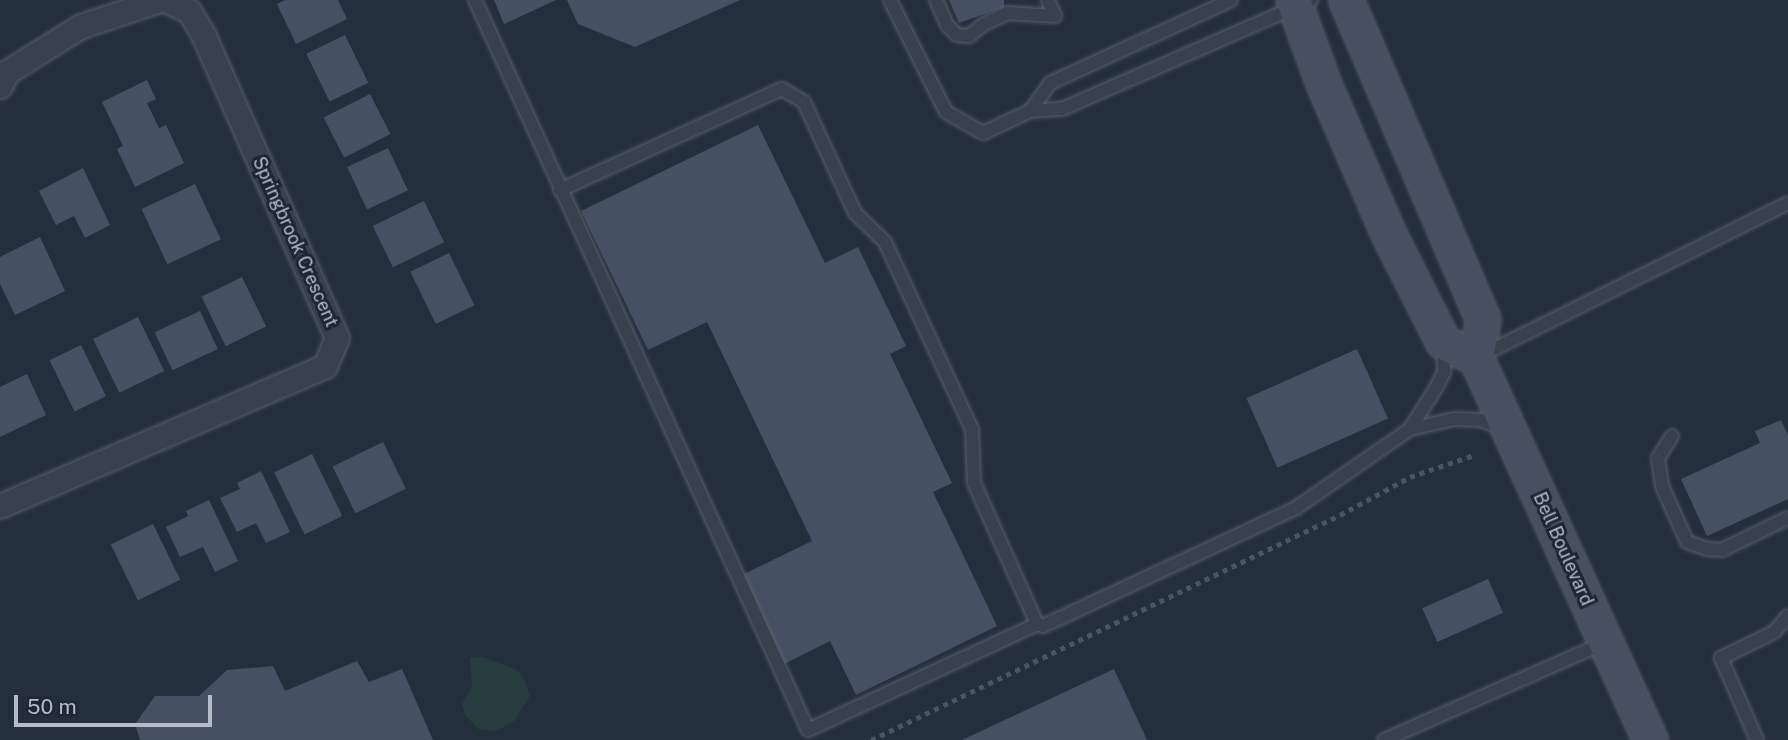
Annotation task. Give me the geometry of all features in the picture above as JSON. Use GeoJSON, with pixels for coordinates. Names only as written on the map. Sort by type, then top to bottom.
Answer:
{"type":"FeatureCollection","features":[{"type":"Feature","properties":{"kind":"main road"},"geometry":{"type":"LineString","coordinates":[[1300,2],[1324,85],[1388,233],[1443,342],[1476,358],[1483,319],[1346,0]]}},
{"type":"Feature","properties":{"kind":"main road","name":"Bell Boulevard"},"geometry":{"type":"LineString","coordinates":[[1476,358],[1650,740]]}},
{"type":"Feature","properties":{"kind":"street"},"geometry":{"type":"LineString","coordinates":[[0,86],[7,72],[81,26],[159,0]]}},
{"type":"Feature","properties":{"kind":"street","name":"Springbrook Crescent"},"geometry":{"type":"LineString","coordinates":[[0,506],[325,366],[337,338],[204,36],[189,11],[165,0]]}},
{"type":"Feature","properties":{"kind":"lane"},"geometry":{"type":"LineString","coordinates":[[475,0],[808,730],[1037,624],[1043,626],[1296,508],[1410,429],[1454,419],[1480,420],[1509,429]]}},
{"type":"Feature","properties":{"kind":"lane"},"geometry":{"type":"LineString","coordinates":[[890,0],[946,112],[983,133],[1030,111],[1062,109],[1300,2]]}},
{"type":"Feature","properties":{"kind":"lane"},"geometry":{"type":"LineString","coordinates":[[936,0],[947,25],[957,35],[969,36],[984,24],[1008,13],[1055,16],[1048,0]]}},
{"type":"Feature","properties":{"kind":"lane"},"geometry":{"type":"LineString","coordinates":[[1030,111],[1050,83],[1231,0]]}},
{"type":"Feature","properties":{"kind":"lane"},"geometry":{"type":"LineString","coordinates":[[561,190],[782,89],[804,102],[855,213],[884,242],[972,429],[974,483],[1037,624]]}},
{"type":"Feature","properties":{"kind":"lane"},"geometry":{"type":"LineString","coordinates":[[1476,358],[1788,202]]}},
{"type":"Feature","properties":{"kind":"lane"},"geometry":{"type":"LineString","coordinates":[[1410,429],[1444,372],[1443,342]]}},
{"type":"Feature","properties":{"kind":"lane"},"geometry":{"type":"LineString","coordinates":[[1672,436],[1658,458],[1662,486],[1687,542],[1722,550],[1788,518]]}},
{"type":"Feature","properties":{"kind":"lane"},"geometry":{"type":"LineString","coordinates":[[1757,740],[1721,658],[1774,632],[1788,616]]}},
{"type":"Feature","properties":{"kind":"lane"},"geometry":{"type":"LineString","coordinates":[[1384,740],[1605,643]]}},
{"type":"Feature","properties":{"kind":"path"},"geometry":{"type":"LineString","coordinates":[[871,740],[1340,515],[1410,477],[1471,456]]}},
{"type":"Feature","properties":{"kind":"green space"},"geometry":{"type":"Polygon","coordinates":[[[482,657],[516,669],[524,679],[530,696],[514,721],[496,731],[478,729],[465,715],[462,704],[472,687],[470,658],[482,657]]]}},
{"type":"Feature","properties":{"kind":"building"},"geometry":{"type":"Polygon","coordinates":[[[285,0],[338,0],[347,19],[296,44],[277,4],[285,0]]]}},
{"type":"Feature","properties":{"kind":"building"},"geometry":{"type":"Polygon","coordinates":[[[494,0],[556,0],[504,24],[494,0]]]}},
{"type":"Feature","properties":{"kind":"building"},"geometry":{"type":"Polygon","coordinates":[[[567,0],[740,0],[635,47],[578,24],[567,0]]]}},
{"type":"Feature","properties":{"kind":"building"},"geometry":{"type":"Polygon","coordinates":[[[949,0],[1004,0],[1004,7],[959,23],[949,0]]]}},
{"type":"Feature","properties":{"kind":"building"},"geometry":{"type":"Polygon","coordinates":[[[345,35],[368,83],[330,101],[306,54],[345,35]]]}},
{"type":"Feature","properties":{"kind":"building"},"geometry":{"type":"Polygon","coordinates":[[[147,80],[156,99],[147,103],[159,128],[166,125],[184,163],[135,187],[117,149],[123,146],[102,102],[147,80]]]}},
{"type":"Feature","properties":{"kind":"building"},"geometry":{"type":"Polygon","coordinates":[[[370,94],[390,134],[344,158],[324,118],[370,94]]]}},
{"type":"Feature","properties":{"kind":"building"},"geometry":{"type":"Polygon","coordinates":[[[758,125],[825,263],[858,247],[906,346],[890,354],[952,483],[933,492],[997,626],[856,695],[830,641],[782,665],[740,576],[812,541],[707,322],[648,350],[581,211],[758,125]]]}},
{"type":"Feature","properties":{"kind":"building"},"geometry":{"type":"Polygon","coordinates":[[[388,148],[408,191],[367,210],[347,167],[388,148]]]}},
{"type":"Feature","properties":{"kind":"building"},"geometry":{"type":"Polygon","coordinates":[[[83,168],[110,225],[85,238],[74,216],[56,225],[39,191],[83,168]]]}},
{"type":"Feature","properties":{"kind":"building"},"geometry":{"type":"Polygon","coordinates":[[[195,184],[221,239],[167,264],[142,209],[195,184]]]}},
{"type":"Feature","properties":{"kind":"building"},"geometry":{"type":"Polygon","coordinates":[[[424,201],[444,242],[393,267],[373,226],[424,201]]]}},
{"type":"Feature","properties":{"kind":"building"},"geometry":{"type":"Polygon","coordinates":[[[40,237],[65,291],[15,315],[0,284],[0,257],[40,237]]]}},
{"type":"Feature","properties":{"kind":"building"},"geometry":{"type":"Polygon","coordinates":[[[449,253],[474,305],[436,324],[410,272],[449,253]]]}},
{"type":"Feature","properties":{"kind":"building"},"geometry":{"type":"Polygon","coordinates":[[[242,277],[266,326],[226,346],[202,297],[242,277]]]}},
{"type":"Feature","properties":{"kind":"building"},"geometry":{"type":"Polygon","coordinates":[[[200,311],[218,349],[172,370],[155,332],[200,311]]]}},
{"type":"Feature","properties":{"kind":"building"},"geometry":{"type":"Polygon","coordinates":[[[138,317],[164,371],[119,393],[93,339],[138,317]]]}},
{"type":"Feature","properties":{"kind":"building"},"geometry":{"type":"Polygon","coordinates":[[[81,345],[106,396],[75,412],[50,360],[81,345]]]}},
{"type":"Feature","properties":{"kind":"building"},"geometry":{"type":"Polygon","coordinates":[[[1357,349],[1388,418],[1277,468],[1246,398],[1357,349]]]}},
{"type":"Feature","properties":{"kind":"building"},"geometry":{"type":"Polygon","coordinates":[[[27,374],[46,415],[0,437],[0,387],[27,374]]]}},
{"type":"Feature","properties":{"kind":"building"},"geometry":{"type":"Polygon","coordinates":[[[1781,420],[1788,435],[1788,499],[1707,536],[1681,479],[1760,443],[1755,431],[1781,420]]]}},
{"type":"Feature","properties":{"kind":"building"},"geometry":{"type":"Polygon","coordinates":[[[383,442],[406,489],[355,513],[333,467],[383,442]]]}},
{"type":"Feature","properties":{"kind":"building"},"geometry":{"type":"Polygon","coordinates":[[[312,454],[342,516],[304,534],[274,472],[312,454]]]}},
{"type":"Feature","properties":{"kind":"building"},"geometry":{"type":"Polygon","coordinates":[[[261,471],[290,532],[266,543],[256,523],[237,532],[220,498],[240,489],[237,483],[261,471]]]}},
{"type":"Feature","properties":{"kind":"building"},"geometry":{"type":"Polygon","coordinates":[[[209,500],[238,561],[215,572],[203,547],[180,557],[166,527],[188,516],[186,511],[209,500]]]}},
{"type":"Feature","properties":{"kind":"building"},"geometry":{"type":"Polygon","coordinates":[[[153,524],[180,580],[138,600],[111,545],[153,524]]]}},
{"type":"Feature","properties":{"kind":"building"},"geometry":{"type":"Polygon","coordinates":[[[1488,579],[1503,613],[1437,642],[1422,608],[1488,579]]]}},
{"type":"Feature","properties":{"kind":"building"},"geometry":{"type":"Polygon","coordinates":[[[357,661],[369,682],[402,669],[433,740],[140,740],[135,724],[155,696],[199,696],[227,670],[273,666],[285,691],[357,661]]]}},
{"type":"Feature","properties":{"kind":"building"},"geometry":{"type":"Polygon","coordinates":[[[1114,669],[1147,740],[962,740],[1114,669]]]}}]}
